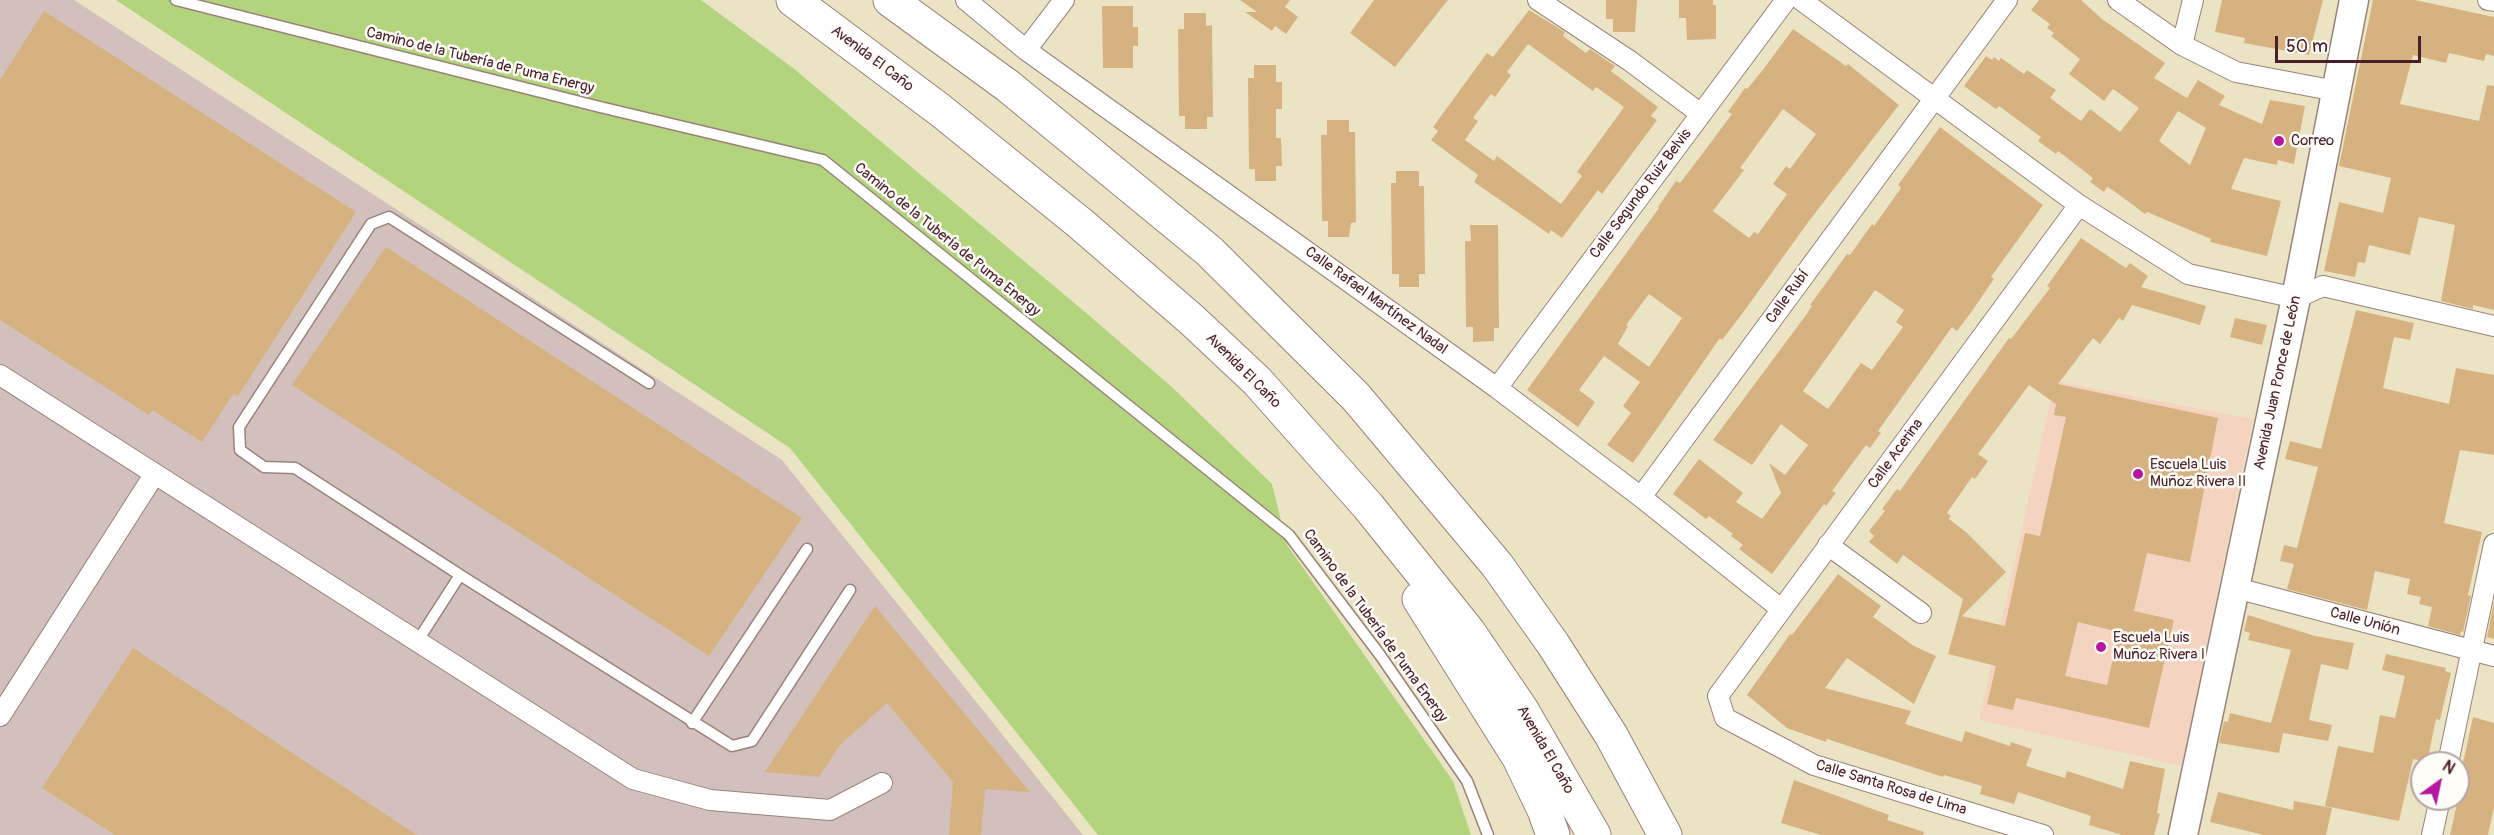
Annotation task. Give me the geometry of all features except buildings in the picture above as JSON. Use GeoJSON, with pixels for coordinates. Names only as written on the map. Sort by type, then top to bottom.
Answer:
{"type":"FeatureCollection","features":[{"type":"Feature","properties":{"kind":"highway","name":"Avenida El Caño"},"geometry":{"type":"LineString","coordinates":[[794,0],[984,145],[1081,224],[1192,320],[1257,381],[1368,506],[1469,632],[1522,710],[1594,835]]}},
{"type":"Feature","properties":{"kind":"highway"},"geometry":{"type":"LineString","coordinates":[[890,0],[1008,86],[1209,251],[1356,397],[1497,565],[1553,644],[1611,735],[1665,835]]}},
{"type":"Feature","properties":{"kind":"highway"},"geometry":{"type":"LineString","coordinates":[[1368,506],[1410,586],[1519,758],[1544,810],[1552,835]]}},
{"type":"Feature","properties":{"kind":"highway"},"geometry":{"type":"LineString","coordinates":[[1611,735],[1689,835]]}},
{"type":"Feature","properties":{"kind":"main road","name":"Avenida Juan Ponce de León"},"geometry":{"type":"LineString","coordinates":[[2183,835],[2236,588],[2354,0]]}},
{"type":"Feature","properties":{"kind":"street","name":"Calle Rafael Martínez Nadal"},"geometry":{"type":"LineString","coordinates":[[966,0],[1026,50],[1497,388],[1641,497],[1781,609]]}},
{"type":"Feature","properties":{"kind":"street"},"geometry":{"type":"LineString","coordinates":[[1026,50],[1064,0]]}},
{"type":"Feature","properties":{"kind":"street"},"geometry":{"type":"LineString","coordinates":[[1538,0],[1630,61],[1701,114]]}},
{"type":"Feature","properties":{"kind":"street","name":"Calle Segundo Ruiz Belvis"},"geometry":{"type":"LineString","coordinates":[[1497,388],[1786,0]]}},
{"type":"Feature","properties":{"kind":"street"},"geometry":{"type":"LineString","coordinates":[[1801,0],[2079,205],[2187,274],[2295,298],[2323,286],[2494,326]]}},
{"type":"Feature","properties":{"kind":"street","name":"Calle Rubí"},"geometry":{"type":"LineString","coordinates":[[1641,497],[2007,0]]}},
{"type":"Feature","properties":{"kind":"street"},"geometry":{"type":"LineString","coordinates":[[2118,0],[2182,45],[2236,72],[2336,91]]}},
{"type":"Feature","properties":{"kind":"street"},"geometry":{"type":"LineString","coordinates":[[2182,45],[2193,0]]}},
{"type":"Feature","properties":{"kind":"street"},"geometry":{"type":"LineString","coordinates":[[2488,0],[2494,1]]}},
{"type":"Feature","properties":{"kind":"street","name":"Calle Acerina"},"geometry":{"type":"LineString","coordinates":[[1720,704],[1718,696],[2079,205]]}},
{"type":"Feature","properties":{"kind":"street"},"geometry":{"type":"LineString","coordinates":[[0,375],[633,779],[710,800],[830,810],[882,783]]}},
{"type":"Feature","properties":{"kind":"street"},"geometry":{"type":"LineString","coordinates":[[0,716],[154,475]]}},
{"type":"Feature","properties":{"kind":"street"},"geometry":{"type":"LineString","coordinates":[[2451,751],[2494,544]]}},
{"type":"Feature","properties":{"kind":"street"},"geometry":{"type":"LineString","coordinates":[[1828,545],[1921,613]]}},
{"type":"Feature","properties":{"kind":"street","name":"Calle Unión"},"geometry":{"type":"LineString","coordinates":[[2236,588],[2494,656]]}},
{"type":"Feature","properties":{"kind":"street","name":"Calle Santa Rosa de Lima"},"geometry":{"type":"LineString","coordinates":[[1720,704],[1725,718],[1814,765],[2043,835]]}},
{"type":"Feature","properties":{"kind":"street"},"geometry":{"type":"LineString","coordinates":[[2432,835],[2437,811]]}},
{"type":"Feature","properties":{"kind":"lane","name":"Camino de la Tubería de Puma Energy"},"geometry":{"type":"LineString","coordinates":[[176,0],[600,107],[823,160],[1289,535],[1380,655],[1467,781],[1488,835]]}},
{"type":"Feature","properties":{"kind":"lane"},"geometry":{"type":"LineString","coordinates":[[649,383],[389,217],[371,224],[239,427],[240,450],[264,466],[295,468],[692,723],[732,746],[752,741],[850,590]]}},
{"type":"Feature","properties":{"kind":"lane"},"geometry":{"type":"LineString","coordinates":[[692,723],[807,549]]}},
{"type":"Feature","properties":{"kind":"lane"},"geometry":{"type":"LineString","coordinates":[[417,642],[460,575]]}},
{"type":"Feature","properties":{"kind":"shaded area"},"geometry":{"type":"Polygon","coordinates":[[[0,0],[74,0],[782,460],[1083,835],[0,835],[0,0]]]}},
{"type":"Feature","properties":{"kind":"shaded area"},"geometry":{"type":"Polygon","coordinates":[[[2055,381],[2253,419],[2182,766],[1979,720],[2055,381]]]}},
{"type":"Feature","properties":{"kind":"green space"},"geometry":{"type":"Polygon","coordinates":[[[116,0],[701,0],[793,68],[1091,317],[1174,389],[1272,484],[1287,545],[1453,781],[1471,835],[1098,835],[790,448],[116,0]]]}},
{"type":"Feature","properties":{"kind":"place","name":"Correo"},"geometry":{"type":"Point","coordinates":[2279,141]}},
{"type":"Feature","properties":{"kind":"place","name":"Escuela Luis Muñoz Rivera II"},"geometry":{"type":"Point","coordinates":[2138,474]}},
{"type":"Feature","properties":{"kind":"place","name":"Escuela Luis Muñoz Rivera I"},"geometry":{"type":"Point","coordinates":[2101,647]}}]}
